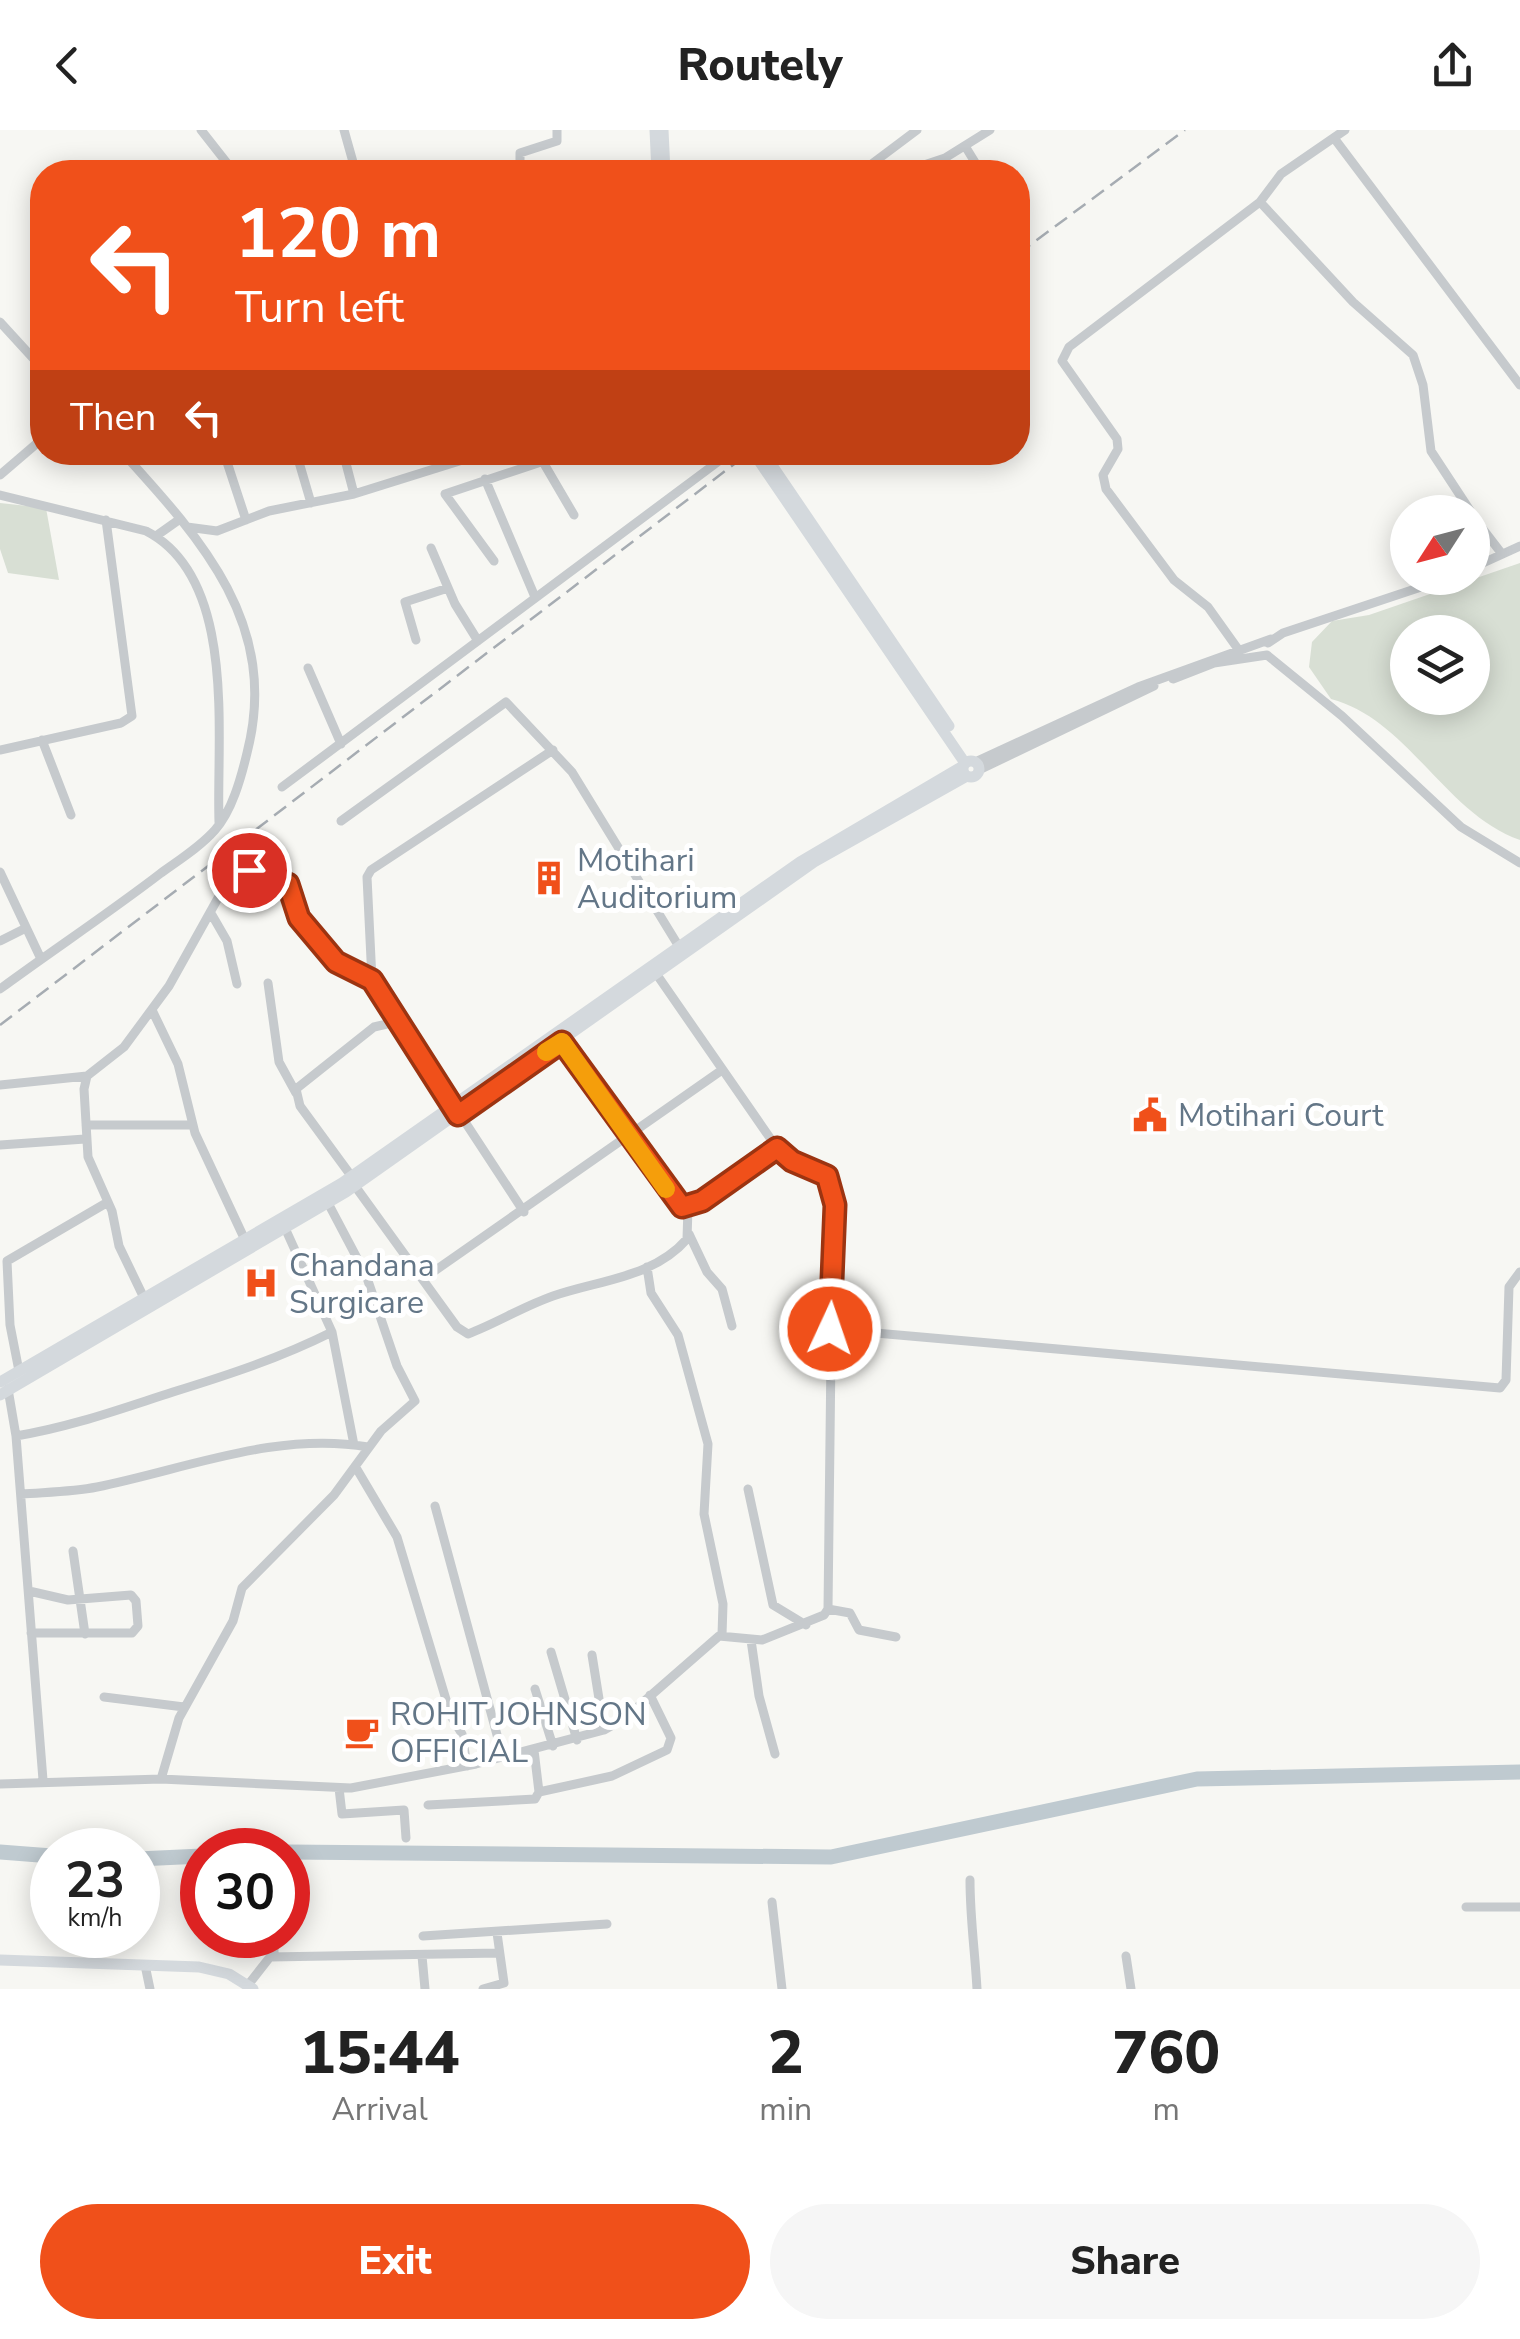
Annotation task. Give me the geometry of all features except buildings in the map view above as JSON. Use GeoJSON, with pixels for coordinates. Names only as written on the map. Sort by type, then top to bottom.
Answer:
{"type":"FeatureCollection","features":[{"type":"Feature","properties":{"kind":"main road"},"geometry":{"type":"LineString","coordinates":[[655,130],[656,160]]}},
{"type":"Feature","properties":{"kind":"main road"},"geometry":{"type":"LineString","coordinates":[[663,130],[664,160]]}},
{"type":"Feature","properties":{"kind":"main road"},"geometry":{"type":"LineString","coordinates":[[762,465],[970,766]]}},
{"type":"Feature","properties":{"kind":"main road"},"geometry":{"type":"LineString","coordinates":[[772,465],[970,766]]}},
{"type":"Feature","properties":{"kind":"main road"},"geometry":{"type":"LineString","coordinates":[[653,970],[678,945],[856,825],[970,766]]}},
{"type":"Feature","properties":{"kind":"main road"},"geometry":{"type":"LineString","coordinates":[[3,1389],[328,1203],[653,970],[814,862],[970,766]]}},
{"type":"Feature","properties":{"kind":"main road"},"geometry":{"type":"LineString","coordinates":[[3,1389],[19,1372],[354,1181]]}},
{"type":"Feature","properties":{"kind":"main road"},"geometry":{"type":"LineString","coordinates":[[0,1960],[215,1970],[250,1987]]}},
{"type":"Feature","properties":{"kind":"street"},"geometry":{"type":"LineString","coordinates":[[201,130],[225,160]]}},
{"type":"Feature","properties":{"kind":"street"},"geometry":{"type":"LineString","coordinates":[[344,130],[352,160]]}},
{"type":"Feature","properties":{"kind":"street"},"geometry":{"type":"LineString","coordinates":[[520,160],[520,154],[557,141],[557,130]]}},
{"type":"Feature","properties":{"kind":"street"},"geometry":{"type":"LineString","coordinates":[[877,160],[916,130]]}},
{"type":"Feature","properties":{"kind":"street"},"geometry":{"type":"LineString","coordinates":[[937,160],[990,130]]}},
{"type":"Feature","properties":{"kind":"street"},"geometry":{"type":"LineString","coordinates":[[1238,649],[1208,607],[1174,580],[1106,490],[1103,475],[1118,449],[1118,439],[1062,361],[1069,348],[1260,202],[1281,174],[1345,130]]}},
{"type":"Feature","properties":{"kind":"street"},"geometry":{"type":"LineString","coordinates":[[1334,138],[1520,385]]}},
{"type":"Feature","properties":{"kind":"street"},"geometry":{"type":"LineString","coordinates":[[965,146],[974,160]]}},
{"type":"Feature","properties":{"kind":"street"},"geometry":{"type":"LineString","coordinates":[[1260,202],[1353,302],[1413,356],[1422,385],[1431,451],[1460,495]]}},
{"type":"Feature","properties":{"kind":"street"},"geometry":{"type":"LineString","coordinates":[[0,322],[30,355]]}},
{"type":"Feature","properties":{"kind":"street"},"geometry":{"type":"LineString","coordinates":[[0,475],[30,449]]}},
{"type":"Feature","properties":{"kind":"street"},"geometry":{"type":"LineString","coordinates":[[0,989],[167,869],[219,825],[250,742],[252,658],[226,579],[133,465]]}},
{"type":"Feature","properties":{"kind":"street"},"geometry":{"type":"LineString","coordinates":[[228,465],[246,520]]}},
{"type":"Feature","properties":{"kind":"street"},"geometry":{"type":"LineString","coordinates":[[300,465],[310,503]]}},
{"type":"Feature","properties":{"kind":"street"},"geometry":{"type":"LineString","coordinates":[[346,465],[354,494]]}},
{"type":"Feature","properties":{"kind":"street"},"geometry":{"type":"LineString","coordinates":[[156,536],[184,523],[212,532],[447,465]]}},
{"type":"Feature","properties":{"kind":"street"},"geometry":{"type":"LineString","coordinates":[[487,465],[535,597]]}},
{"type":"Feature","properties":{"kind":"street"},"geometry":{"type":"LineString","coordinates":[[494,561],[444,497],[534,465]]}},
{"type":"Feature","properties":{"kind":"street"},"geometry":{"type":"LineString","coordinates":[[546,465],[574,514]]}},
{"type":"Feature","properties":{"kind":"street"},"geometry":{"type":"LineString","coordinates":[[282,788],[713,465]]}},
{"type":"Feature","properties":{"kind":"street"},"geometry":{"type":"LineString","coordinates":[[0,495],[156,536],[184,566],[211,632],[219,716],[219,825]]}},
{"type":"Feature","properties":{"kind":"street"},"geometry":{"type":"LineString","coordinates":[[0,750],[121,723],[132,716],[106,520]]}},
{"type":"Feature","properties":{"kind":"street"},"geometry":{"type":"LineString","coordinates":[[1490,538],[1502,554]]}},
{"type":"Feature","properties":{"kind":"street"},"geometry":{"type":"LineString","coordinates":[[1490,560],[1520,546]]}},
{"type":"Feature","properties":{"kind":"street"},"geometry":{"type":"LineString","coordinates":[[432,548],[448,588],[478,641]]}},
{"type":"Feature","properties":{"kind":"street"},"geometry":{"type":"LineString","coordinates":[[416,640],[405,602],[448,588]]}},
{"type":"Feature","properties":{"kind":"street"},"geometry":{"type":"LineString","coordinates":[[970,766],[1138,687],[1400,595]]}},
{"type":"Feature","properties":{"kind":"street"},"geometry":{"type":"LineString","coordinates":[[1267,655],[1272,640]]}},
{"type":"Feature","properties":{"kind":"street"},"geometry":{"type":"LineString","coordinates":[[970,766],[1214,663],[1267,655],[1342,716],[1461,827],[1520,863]]}},
{"type":"Feature","properties":{"kind":"street"},"geometry":{"type":"LineString","coordinates":[[308,668],[341,744]]}},
{"type":"Feature","properties":{"kind":"street"},"geometry":{"type":"LineString","coordinates":[[342,821],[504,702],[553,750],[592,800],[678,945]]}},
{"type":"Feature","properties":{"kind":"street"},"geometry":{"type":"LineString","coordinates":[[42,740],[72,815]]}},
{"type":"Feature","properties":{"kind":"street"},"geometry":{"type":"LineString","coordinates":[[372,980],[369,872],[553,750]]}},
{"type":"Feature","properties":{"kind":"street"},"geometry":{"type":"LineString","coordinates":[[0,1084],[87,1076],[124,1046],[152,1010],[237,869],[286,882],[299,918],[336,962],[372,980],[524,1212]]}},
{"type":"Feature","properties":{"kind":"street"},"geometry":{"type":"LineString","coordinates":[[0,872],[41,959]]}},
{"type":"Feature","properties":{"kind":"street"},"geometry":{"type":"LineString","coordinates":[[212,915],[227,941],[237,984]]}},
{"type":"Feature","properties":{"kind":"street"},"geometry":{"type":"LineString","coordinates":[[0,940],[26,928]]}},
{"type":"Feature","properties":{"kind":"street"},"geometry":{"type":"LineString","coordinates":[[653,970],[777,1148],[792,1161],[827,1176],[832,1186],[828,1609]]}},
{"type":"Feature","properties":{"kind":"street"},"geometry":{"type":"LineString","coordinates":[[268,983],[279,1062],[300,1106],[456,1327],[468,1334],[556,1295],[648,1268],[671,1254],[689,1234]]}},
{"type":"Feature","properties":{"kind":"street"},"geometry":{"type":"LineString","coordinates":[[152,1010],[178,1064],[192,1125],[245,1240]]}},
{"type":"Feature","properties":{"kind":"street"},"geometry":{"type":"LineString","coordinates":[[296,1093],[304,1079],[360,1036],[380,1025],[400,1022]]}},
{"type":"Feature","properties":{"kind":"street"},"geometry":{"type":"LineString","coordinates":[[559,1037],[676,1203],[688,1208]]}},
{"type":"Feature","properties":{"kind":"street"},"geometry":{"type":"LineString","coordinates":[[423,1279],[722,1070]]}},
{"type":"Feature","properties":{"kind":"street"},"geometry":{"type":"LineString","coordinates":[[87,1076],[88,1158],[144,1298]]}},
{"type":"Feature","properties":{"kind":"street"},"geometry":{"type":"LineString","coordinates":[[86,1125],[192,1125]]}},
{"type":"Feature","properties":{"kind":"street"},"geometry":{"type":"LineString","coordinates":[[0,1145],[86,1138]]}},
{"type":"Feature","properties":{"kind":"street"},"geometry":{"type":"LineString","coordinates":[[688,1208],[777,1148]]}},
{"type":"Feature","properties":{"kind":"street"},"geometry":{"type":"LineString","coordinates":[[7,1261],[108,1202]]}},
{"type":"Feature","properties":{"kind":"street"},"geometry":{"type":"LineString","coordinates":[[160,1780],[184,1706],[233,1622],[239,1595],[248,1580],[305,1525],[415,1396],[397,1366],[366,1275],[328,1203]]}},
{"type":"Feature","properties":{"kind":"street"},"geometry":{"type":"LineString","coordinates":[[688,1208],[689,1234],[704,1268],[722,1289],[732,1326]]}},
{"type":"Feature","properties":{"kind":"street"},"geometry":{"type":"LineString","coordinates":[[285,1228],[332,1332],[354,1444]]}},
{"type":"Feature","properties":{"kind":"street"},"geometry":{"type":"LineString","coordinates":[[0,1249],[7,1261],[19,1372]]}},
{"type":"Feature","properties":{"kind":"street"},"geometry":{"type":"LineString","coordinates":[[0,1784],[160,1780],[339,1788],[385,1784],[577,1740],[604,1730],[650,1695],[722,1635],[723,1604],[704,1514],[708,1444],[678,1335],[651,1292],[648,1268]]}},
{"type":"Feature","properties":{"kind":"street"},"geometry":{"type":"LineString","coordinates":[[830,1329],[1500,1388],[1506,1380],[1509,1287],[1520,1272]]}},
{"type":"Feature","properties":{"kind":"street"},"geometry":{"type":"LineString","coordinates":[[16,1436],[68,1426],[228,1375],[282,1357],[332,1332]]}},
{"type":"Feature","properties":{"kind":"street"},"geometry":{"type":"LineString","coordinates":[[3,1389],[16,1436],[43,1780]]}},
{"type":"Feature","properties":{"kind":"street"},"geometry":{"type":"LineString","coordinates":[[21,1494],[95,1487],[232,1453],[354,1444],[368,1447]]}},
{"type":"Feature","properties":{"kind":"street"},"geometry":{"type":"LineString","coordinates":[[355,1466],[397,1536],[451,1716],[462,1734],[467,1766]]}},
{"type":"Feature","properties":{"kind":"street"},"geometry":{"type":"LineString","coordinates":[[748,1489],[773,1605],[806,1625]]}},
{"type":"Feature","properties":{"kind":"street"},"geometry":{"type":"LineString","coordinates":[[434,1506],[504,1757]]}},
{"type":"Feature","properties":{"kind":"street"},"geometry":{"type":"LineString","coordinates":[[73,1551],[85,1634]]}},
{"type":"Feature","properties":{"kind":"street"},"geometry":{"type":"LineString","coordinates":[[29,1591],[81,1600],[126,1595],[136,1600],[135,1632],[31,1633]]}},
{"type":"Feature","properties":{"kind":"street"},"geometry":{"type":"LineString","coordinates":[[722,1635],[752,1640],[806,1625],[828,1609],[850,1612],[860,1630],[896,1637]]}},
{"type":"Feature","properties":{"kind":"street"},"geometry":{"type":"LineString","coordinates":[[752,1640],[759,1696],[775,1754]]}},
{"type":"Feature","properties":{"kind":"street"},"geometry":{"type":"LineString","coordinates":[[550,1652],[577,1740]]}},
{"type":"Feature","properties":{"kind":"street"},"geometry":{"type":"LineString","coordinates":[[592,1655],[604,1730]]}},
{"type":"Feature","properties":{"kind":"street"},"geometry":{"type":"LineString","coordinates":[[535,1689],[553,1746]]}},
{"type":"Feature","properties":{"kind":"street"},"geometry":{"type":"LineString","coordinates":[[428,1805],[533,1800],[540,1792],[612,1776],[667,1750],[671,1738],[650,1695]]}},
{"type":"Feature","properties":{"kind":"street"},"geometry":{"type":"LineString","coordinates":[[104,1697],[184,1706]]}},
{"type":"Feature","properties":{"kind":"street"},"geometry":{"type":"LineString","coordinates":[[534,1750],[540,1792]]}},
{"type":"Feature","properties":{"kind":"street"},"geometry":{"type":"LineString","coordinates":[[339,1788],[342,1814],[405,1810],[406,1838]]}},
{"type":"Feature","properties":{"kind":"street"},"geometry":{"type":"LineString","coordinates":[[970,1880],[970,1946],[975,1954],[978,1989]]}},
{"type":"Feature","properties":{"kind":"street"},"geometry":{"type":"LineString","coordinates":[[772,1902],[782,1989]]}},
{"type":"Feature","properties":{"kind":"street"},"geometry":{"type":"LineString","coordinates":[[1466,1906],[1520,1907]]}},
{"type":"Feature","properties":{"kind":"street"},"geometry":{"type":"LineString","coordinates":[[423,1936],[607,1924]]}},
{"type":"Feature","properties":{"kind":"street"},"geometry":{"type":"LineString","coordinates":[[483,1989],[503,1985],[496,1933]]}},
{"type":"Feature","properties":{"kind":"street"},"geometry":{"type":"LineString","coordinates":[[310,1956],[499,1953]]}},
{"type":"Feature","properties":{"kind":"street"},"geometry":{"type":"LineString","coordinates":[[422,1956],[425,1989]]}},
{"type":"Feature","properties":{"kind":"street"},"geometry":{"type":"LineString","coordinates":[[1126,1956],[1131,1989]]}},
{"type":"Feature","properties":{"kind":"street"},"geometry":{"type":"LineString","coordinates":[[250,1987],[263,1961],[270,1958]]}},
{"type":"Feature","properties":{"kind":"street"},"geometry":{"type":"LineString","coordinates":[[146,1965],[150,1989]]}},
{"type":"Feature","properties":{"kind":"shaded area"},"geometry":{"type":"Polygon","coordinates":[[[0,503],[46,508],[59,580],[8,573],[0,549],[0,503]]]}},
{"type":"Feature","properties":{"kind":"shaded area"},"geometry":{"type":"Polygon","coordinates":[[[1520,563],[1520,840],[1470,810],[1382,726],[1331,699],[1309,667],[1312,642],[1332,621],[1369,615],[1427,595],[1490,595],[1490,573],[1520,563]]]}},
{"type":"Feature","properties":{"kind":"waterway"},"geometry":{"type":"LineString","coordinates":[[310,1852],[831,1857],[1197,1779],[1520,1772]]}},
{"type":"Feature","properties":{"kind":"waterway"},"geometry":{"type":"LineString","coordinates":[[0,1852],[30,1854]]}},
{"type":"Feature","properties":{"kind":"waterway"},"geometry":{"type":"LineString","coordinates":[[160,1858],[180,1857]]}},
{"type":"Feature","properties":{"kind":"railway"},"geometry":{"type":"LineString","coordinates":[[1030,245],[1185,130]]}},
{"type":"Feature","properties":{"kind":"railway"},"geometry":{"type":"LineString","coordinates":[[0,1025],[733,465]]}},
{"type":"Feature","properties":{"kind":"slow traffic"},"geometry":{"type":"LineString","coordinates":[[546,1052],[562,1042],[666,1189]]}},
{"type":"Feature","properties":{"kind":"place","name":"Motihari Auditorium"},"geometry":{"type":"Point","coordinates":[549,878]}},
{"type":"Feature","properties":{"kind":"place","name":"Motihari Court"},"geometry":{"type":"Point","coordinates":[1150,1115]}},
{"type":"Feature","properties":{"kind":"place","name":"Chandana Surgicare"},"geometry":{"type":"Point","coordinates":[261,1283]}},
{"type":"Feature","properties":{"kind":"place","name":"ROHIT JOHNSON OFFICIAL"},"geometry":{"type":"Point","coordinates":[362,1732]}},
{"type":"Feature","properties":{"kind":"route"},"geometry":{"type":"LineString","coordinates":[[249,870],[288,884],[299,918],[316,933],[336,962],[372,980],[458,1115],[562,1042],[682,1207],[702,1201],[777,1148],[792,1161],[827,1176],[835,1205],[830,1329]]}}]}
